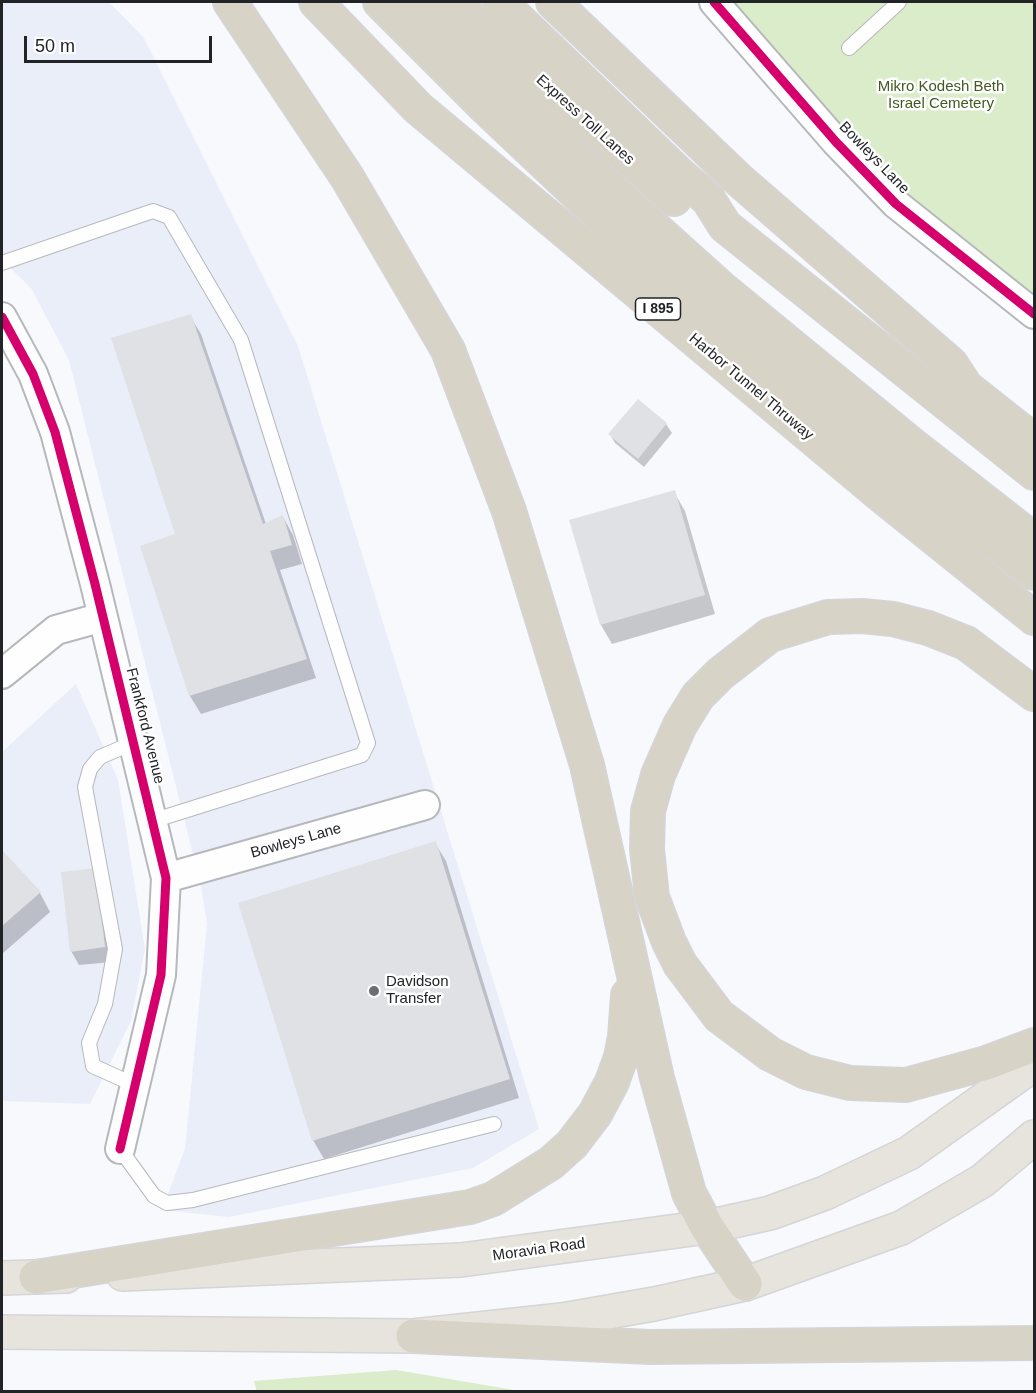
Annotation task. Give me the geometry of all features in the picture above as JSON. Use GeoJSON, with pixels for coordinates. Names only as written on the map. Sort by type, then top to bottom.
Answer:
{"type":"FeatureCollection","features":[{"type":"Feature","properties":{"kind":"highway"},"geometry":{"type":"LineString","coordinates":[[230,2],[347,177],[448,350],[509,511],[584,754],[670,1126],[689,1193],[707,1227],[745,1284]]}},
{"type":"Feature","properties":{"kind":"highway","name":"Harbor Tunnel Thruway"},"geometry":{"type":"LineString","coordinates":[[316,2],[418,108],[882,496],[1035,618]]}},
{"type":"Feature","properties":{"kind":"highway"},"geometry":{"type":"LineString","coordinates":[[380,2],[470,93],[610,226],[723,325],[851,431],[1035,573]]}},
{"type":"Feature","properties":{"kind":"highway"},"geometry":{"type":"LineString","coordinates":[[418,2],[572,154],[712,281],[829,379],[1035,540]]}},
{"type":"Feature","properties":{"kind":"highway","name":"Express Toll Lanes"},"geometry":{"type":"LineString","coordinates":[[453,2],[699,220],[725,226]]}},
{"type":"Feature","properties":{"kind":"highway"},"geometry":{"type":"LineString","coordinates":[[500,2],[680,175],[708,199],[725,226],[1035,473]]}},
{"type":"Feature","properties":{"kind":"highway"},"geometry":{"type":"LineString","coordinates":[[554,2],[738,179],[951,364],[966,387],[1035,441]]}},
{"type":"Feature","properties":{"kind":"highway"},"geometry":{"type":"LineString","coordinates":[[951,364],[979,375],[1035,417]]}},
{"type":"Feature","properties":{"kind":"highway"},"geometry":{"type":"LineString","coordinates":[[1035,694],[966,643],[928,628],[893,619],[862,616],[828,617],[770,635],[720,674],[698,696],[680,725],[658,775],[648,811],[647,849],[652,897],[680,964],[719,1016],[770,1054],[806,1072],[850,1083],[906,1085],[986,1063],[1035,1045]]}},
{"type":"Feature","properties":{"kind":"highway"},"geometry":{"type":"LineString","coordinates":[[36,1277],[470,1207],[513,1188],[551,1163],[572,1144],[595,1114],[612,1082],[625,1037],[630,954]]}},
{"type":"Feature","properties":{"kind":"highway"},"geometry":{"type":"LineString","coordinates":[[413,1335],[650,1347],[1035,1343]]}},
{"type":"Feature","properties":{"kind":"main road","name":"Moravia Road"},"geometry":{"type":"LineString","coordinates":[[2,1278],[461,1260],[707,1227],[770,1213],[825,1193],[909,1153],[1035,1064]]}},
{"type":"Feature","properties":{"kind":"main road"},"geometry":{"type":"LineString","coordinates":[[2,1332],[413,1335],[562,1320],[745,1284],[901,1228],[982,1180],[1035,1137]]}},
{"type":"Feature","properties":{"kind":"street","name":"Bowleys Lane"},"geometry":{"type":"LineString","coordinates":[[714,2],[836,142],[896,204],[1035,314]]}},
{"type":"Feature","properties":{"kind":"street","name":"Frankford Avenue"},"geometry":{"type":"LineString","coordinates":[[4,319],[33,374],[55,432],[103,617],[166,878],[161,975],[120,1149]]}},
{"type":"Feature","properties":{"kind":"street"},"geometry":{"type":"LineString","coordinates":[[2,674],[56,630],[103,617]]}},
{"type":"Feature","properties":{"kind":"street","name":"Bowleys Lane"},"geometry":{"type":"LineString","coordinates":[[166,878],[425,805]]}},
{"type":"Feature","properties":{"kind":"lane"},"geometry":{"type":"LineString","coordinates":[[849,48],[899,2]]}},
{"type":"Feature","properties":{"kind":"lane"},"geometry":{"type":"LineString","coordinates":[[2,263],[153,211],[169,217],[241,340],[368,743],[363,755],[152,821]]}},
{"type":"Feature","properties":{"kind":"lane"},"geometry":{"type":"LineString","coordinates":[[134,743],[100,757],[90,769],[85,787],[115,949],[105,1004],[89,1043],[93,1066],[135,1085]]}},
{"type":"Feature","properties":{"kind":"lane"},"geometry":{"type":"LineString","coordinates":[[120,1149],[154,1196],[167,1203],[193,1200],[494,1124]]}},
{"type":"Feature","properties":{"kind":"shaded area"},"geometry":{"type":"Polygon","coordinates":[[[2,2],[109,2],[144,38],[298,346],[539,1129],[473,1168],[229,1217],[162,1210],[185,1149],[207,924],[201,886],[69,360],[31,288],[2,260],[2,2]]]}},
{"type":"Feature","properties":{"kind":"shaded area"},"geometry":{"type":"Polygon","coordinates":[[[76,684],[118,780],[145,949],[131,1021],[90,1104],[2,1101],[2,752],[76,684]]]}},
{"type":"Feature","properties":{"kind":"green space","name":"Mikro Kodesh Beth Israel Cemetery"},"geometry":{"type":"Polygon","coordinates":[[[737,2],[1034,2],[1034,296],[920,206],[878,166],[734,4],[737,2]]]}},
{"type":"Feature","properties":{"kind":"green space"},"geometry":{"type":"Polygon","coordinates":[[[396,1370],[520,1391],[257,1392],[254,1381],[396,1370]]]}},
{"type":"Feature","properties":{"kind":"building"},"geometry":{"type":"Polygon","coordinates":[[[191,314],[263,524],[283,515],[292,545],[270,551],[307,659],[189,696],[140,546],[175,534],[111,338],[191,314]]]}},
{"type":"Feature","properties":{"kind":"building"},"geometry":{"type":"Polygon","coordinates":[[[638,399],[667,423],[638,459],[608,434],[638,399]]]}},
{"type":"Feature","properties":{"kind":"building"},"geometry":{"type":"Polygon","coordinates":[[[675,490],[705,595],[600,625],[569,520],[675,490]]]}},
{"type":"Feature","properties":{"kind":"building","name":"Davidson Transfer"},"geometry":{"type":"Polygon","coordinates":[[[436,841],[510,1079],[312,1141],[238,903],[436,841]]]}},
{"type":"Feature","properties":{"kind":"building"},"geometry":{"type":"Polygon","coordinates":[[[2,850],[41,892],[2,926],[2,850]]]}},
{"type":"Feature","properties":{"kind":"building"},"geometry":{"type":"Polygon","coordinates":[[[96,868],[105,947],[70,952],[61,872],[96,868]]]}},
{"type":"Feature","properties":{"kind":"cycle path"},"geometry":{"type":"LineString","coordinates":[[714,2],[836,142],[896,204],[1034,314]]}},
{"type":"Feature","properties":{"kind":"cycle path"},"geometry":{"type":"LineString","coordinates":[[2,317],[33,374],[55,432],[95,584],[166,878],[161,975],[120,1149]]}},
{"type":"Feature","properties":{"kind":"place","name":"Davidson Transfer"},"geometry":{"type":"Point","coordinates":[374,991]}}]}
